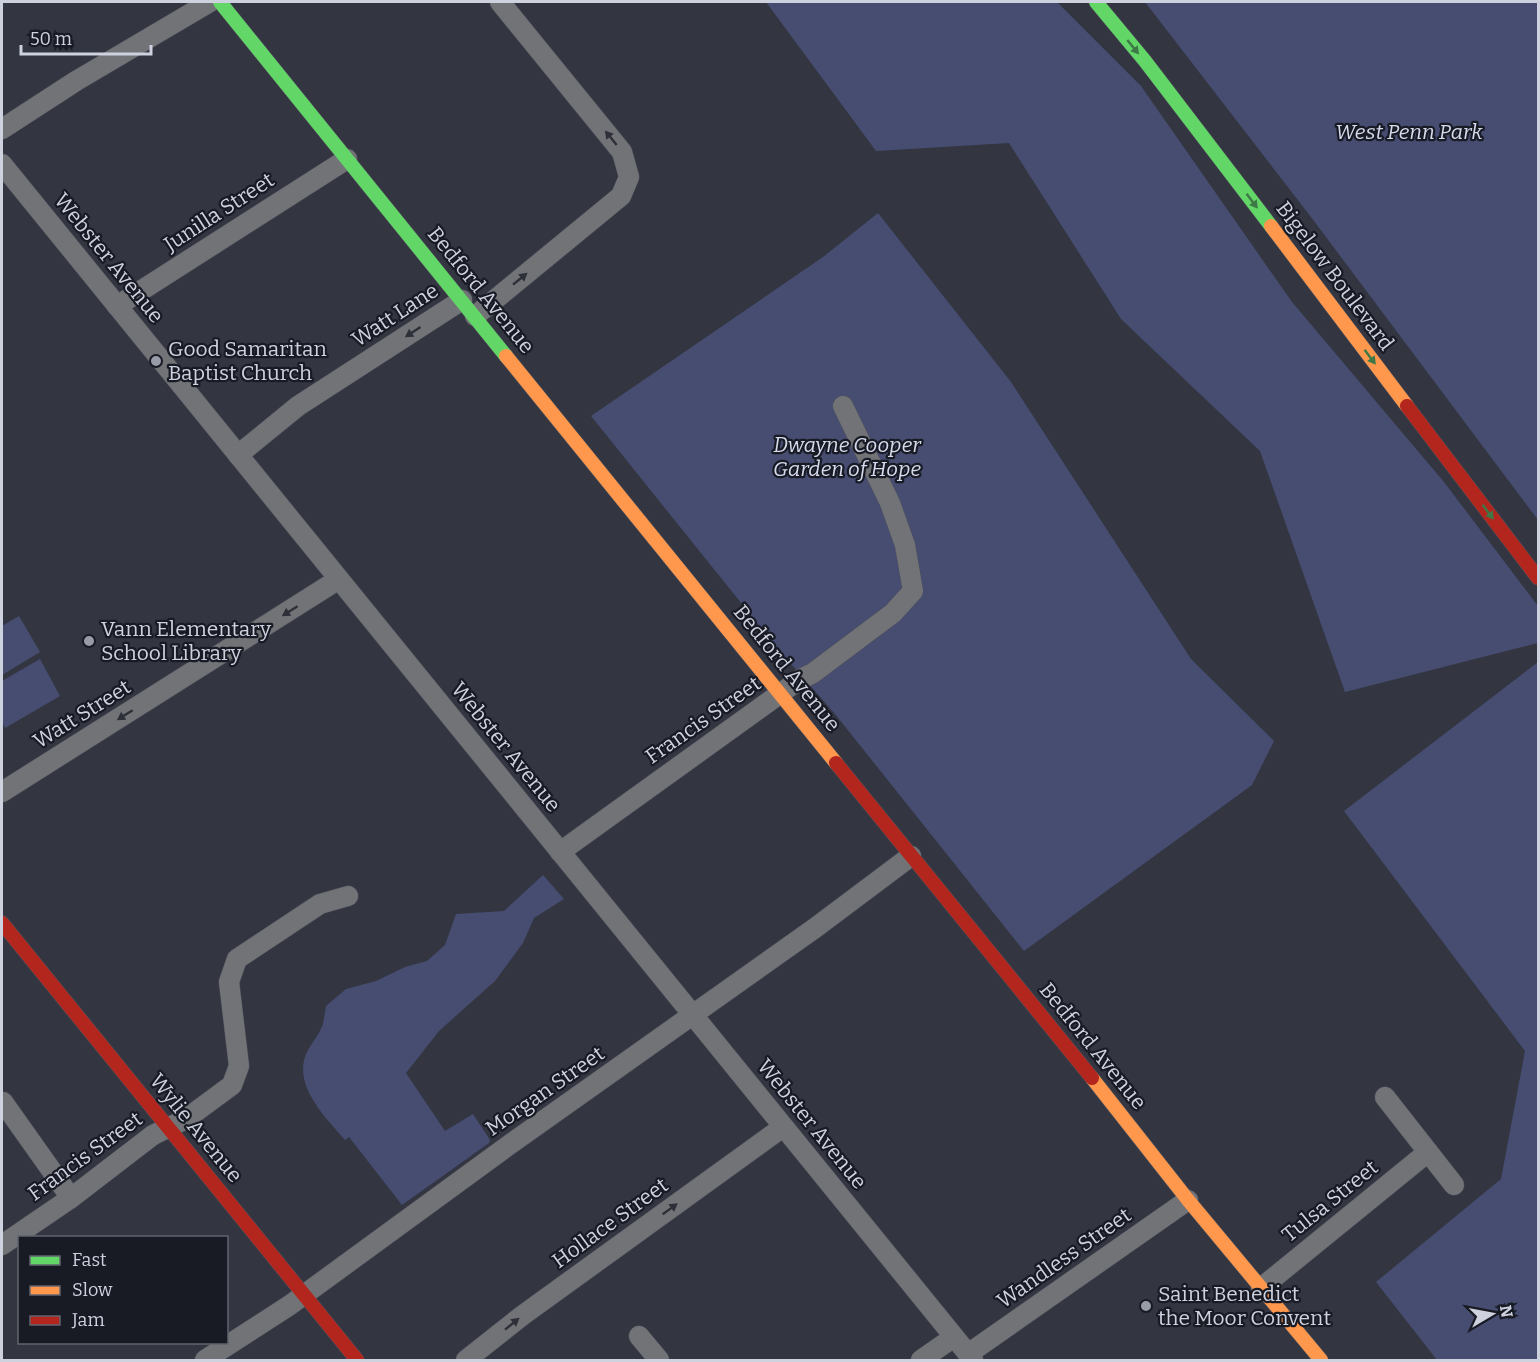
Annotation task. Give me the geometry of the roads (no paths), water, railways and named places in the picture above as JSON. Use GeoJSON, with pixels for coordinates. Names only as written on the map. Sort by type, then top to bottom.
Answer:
{"type":"FeatureCollection","features":[{"type":"Feature","properties":{"kind":"street"},"geometry":{"type":"LineString","coordinates":[[2,129],[76,81],[210,2]]}},
{"type":"Feature","properties":{"kind":"street","name":"Bedford Avenue"},"geometry":{"type":"LineString","coordinates":[[220,2],[910,856],[1062,1040],[1188,1200],[1321,1360]]}},
{"type":"Feature","properties":{"kind":"street"},"geometry":{"type":"LineString","coordinates":[[475,316],[621,196],[629,177],[622,152],[500,2]]}},
{"type":"Feature","properties":{"kind":"street","name":"Bigelow Boulevard"},"geometry":{"type":"LineString","coordinates":[[1096,2],[1145,61],[1539,578]]}},
{"type":"Feature","properties":{"kind":"street","name":"Junilla Street"},"geometry":{"type":"LineString","coordinates":[[117,306],[346,159]]}},
{"type":"Feature","properties":{"kind":"street","name":"Webster Avenue"},"geometry":{"type":"LineString","coordinates":[[2,164],[970,1357]]}},
{"type":"Feature","properties":{"kind":"street","name":"Watt Lane"},"geometry":{"type":"LineString","coordinates":[[238,455],[298,406],[462,300]]}},
{"type":"Feature","properties":{"kind":"street","name":"Francis Street"},"geometry":{"type":"LineString","coordinates":[[560,852],[893,613],[913,591],[905,545],[890,503],[843,406]]}},
{"type":"Feature","properties":{"kind":"street","name":"Watt Street"},"geometry":{"type":"LineString","coordinates":[[2,792],[339,579]]}},
{"type":"Feature","properties":{"kind":"street","name":"Morgan Street"},"geometry":{"type":"LineString","coordinates":[[205,1360],[304,1295],[509,1145],[815,928],[910,856]]}},
{"type":"Feature","properties":{"kind":"street","name":"Francis Street"},"geometry":{"type":"LineString","coordinates":[[2,1245],[71,1198],[153,1134],[186,1119],[232,1085],[239,1066],[228,982],[237,959],[320,904],[348,896]]}},
{"type":"Feature","properties":{"kind":"street","name":"Wylie Avenue"},"geometry":{"type":"LineString","coordinates":[[2,923],[357,1360]]}},
{"type":"Feature","properties":{"kind":"street"},"geometry":{"type":"LineString","coordinates":[[1385,1097],[1454,1185]]}},
{"type":"Feature","properties":{"kind":"street"},"geometry":{"type":"LineString","coordinates":[[2,1103],[71,1198]]}},
{"type":"Feature","properties":{"kind":"street","name":"Hollace Street"},"geometry":{"type":"LineString","coordinates":[[466,1360],[523,1315],[783,1127]]}},
{"type":"Feature","properties":{"kind":"street","name":"Tulsa Street"},"geometry":{"type":"LineString","coordinates":[[1261,1288],[1428,1152]]}},
{"type":"Feature","properties":{"kind":"street","name":"Wandless Street"},"geometry":{"type":"LineString","coordinates":[[970,1357],[1188,1200]]}},
{"type":"Feature","properties":{"kind":"street"},"geometry":{"type":"LineString","coordinates":[[639,1336],[658,1360]]}},
{"type":"Feature","properties":{"kind":"street"},"geometry":{"type":"LineString","coordinates":[[921,1360],[954,1337]]}},
{"type":"Feature","properties":{"kind":"place","name":"Good Samaritan Baptist Church"},"geometry":{"type":"Point","coordinates":[156,361]}},
{"type":"Feature","properties":{"kind":"place","name":"Vann Elementary School Library"},"geometry":{"type":"Point","coordinates":[89,641]}},
{"type":"Feature","properties":{"kind":"place","name":"Saint Benedict the Moor Convent"},"geometry":{"type":"Point","coordinates":[1146,1306]}},
{"type":"Feature","properties":{"kind":"park label","name":"West Penn Park"},"geometry":{"type":"Point","coordinates":[1409,132]}},
{"type":"Feature","properties":{"kind":"park label","name":"Dwayne Cooper Garden of Hope"},"geometry":{"type":"Point","coordinates":[847,457]}}]}
